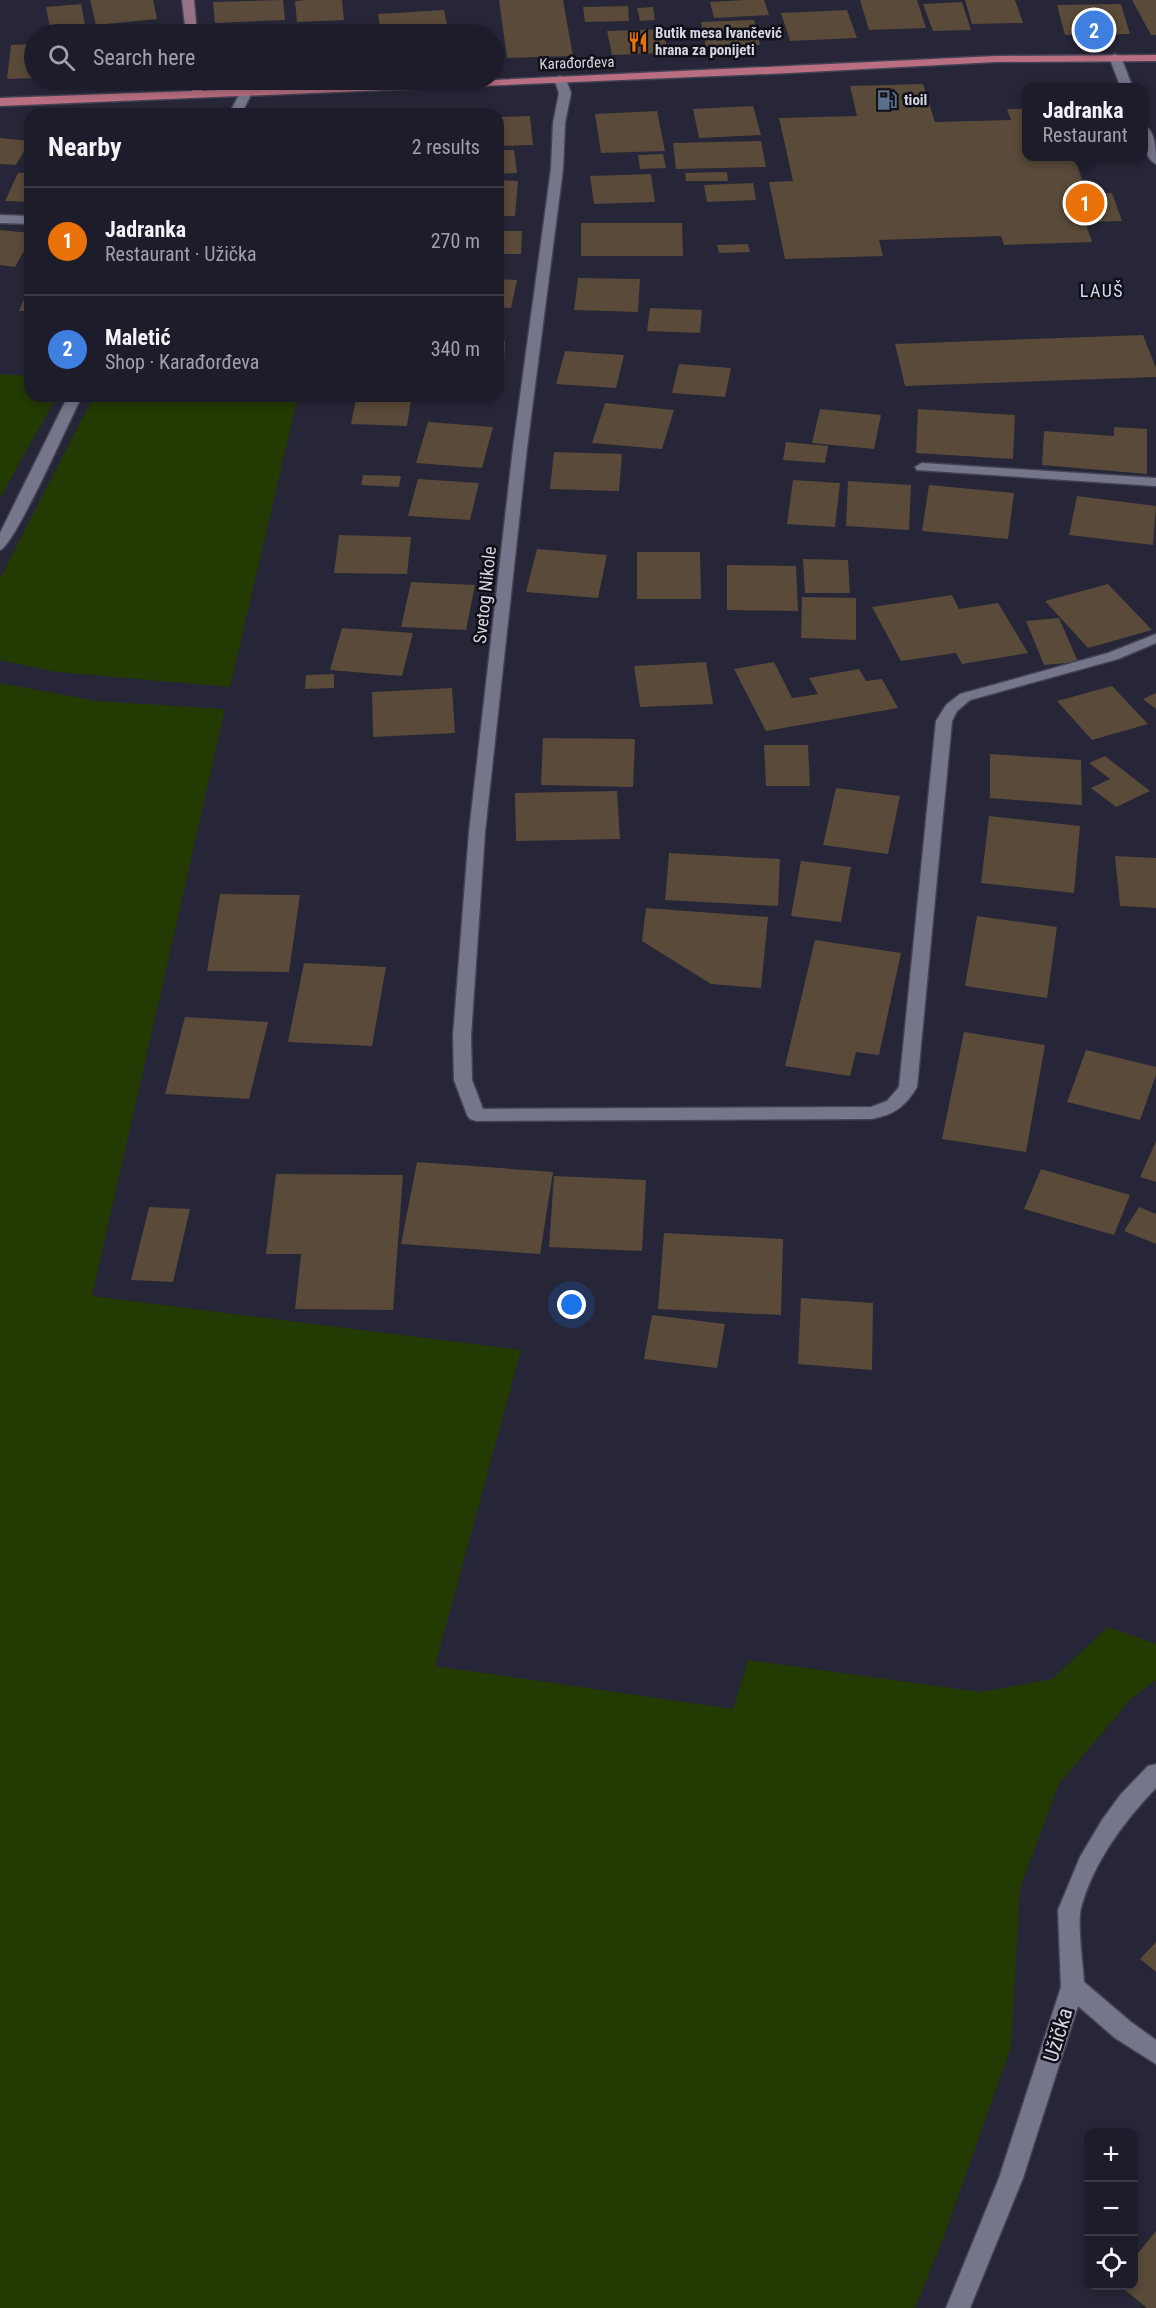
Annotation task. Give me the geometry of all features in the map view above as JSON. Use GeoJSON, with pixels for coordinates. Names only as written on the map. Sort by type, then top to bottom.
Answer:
{"type":"FeatureCollection","features":[{"type":"Feature","properties":{"kind":"main road","name":"Karađorđeva"},"geometry":{"type":"LineString","coordinates":[[504,81],[789,70],[985,59],[1156,58]]}},
{"type":"Feature","properties":{"kind":"main road","name":"Karađorđeva"},"geometry":{"type":"LineString","coordinates":[[0,102],[313,90]]}},
{"type":"Feature","properties":{"kind":"street"},"geometry":{"type":"LineString","coordinates":[[188,0],[191,24]]}},
{"type":"Feature","properties":{"kind":"street"},"geometry":{"type":"LineString","coordinates":[[1115,57],[1125,83]]}},
{"type":"Feature","properties":{"kind":"street","name":"Svetog Nikole"},"geometry":{"type":"LineString","coordinates":[[560,79],[565,93],[559,123],[557,169],[520,448],[477,832],[462,1036],[463,1080],[476,1114],[871,1113],[886,1111],[900,1101],[908,1087],[944,721],[951,708],[965,697],[1113,656],[1156,638]]}},
{"type":"Feature","properties":{"kind":"street"},"geometry":{"type":"LineString","coordinates":[[197,90],[198,95]]}},
{"type":"Feature","properties":{"kind":"street"},"geometry":{"type":"LineString","coordinates":[[238,108],[246,93]]}},
{"type":"Feature","properties":{"kind":"street"},"geometry":{"type":"LineString","coordinates":[[1148,141],[1156,160]]}},
{"type":"Feature","properties":{"kind":"street"},"geometry":{"type":"LineString","coordinates":[[0,219],[24,220]]}},
{"type":"Feature","properties":{"kind":"street"},"geometry":{"type":"LineString","coordinates":[[0,546],[72,402]]}},
{"type":"Feature","properties":{"kind":"street"},"geometry":{"type":"LineString","coordinates":[[922,467],[1156,482]]}},
{"type":"Feature","properties":{"kind":"street","name":"Užička"},"geometry":{"type":"LineString","coordinates":[[958,2308],[1011,2178],[1073,1987],[1069,1910],[1089,1864],[1110,1827],[1156,1773]]}},
{"type":"Feature","properties":{"kind":"street"},"geometry":{"type":"LineString","coordinates":[[1073,1987],[1123,2030],[1156,2053]]}},
{"type":"Feature","properties":{"kind":"green space"},"geometry":{"type":"Polygon","coordinates":[[[0,374],[24,376],[24,402],[54,402],[0,498],[0,374]]]}},
{"type":"Feature","properties":{"kind":"green space"},"geometry":{"type":"Polygon","coordinates":[[[91,402],[297,402],[230,687],[56,672],[0,660],[0,578],[91,402]]]}},
{"type":"Feature","properties":{"kind":"green space"},"geometry":{"type":"Polygon","coordinates":[[[0,683],[97,701],[225,709],[92,1296],[521,1350],[435,1666],[733,1709],[748,1660],[981,1692],[1052,1679],[1108,1627],[1156,1644],[1156,1680],[1130,1700],[1059,1784],[1020,1888],[1011,2047],[944,2236],[915,2308],[0,2308],[0,683]]]}},
{"type":"Feature","properties":{"kind":"building"},"geometry":{"type":"Polygon","coordinates":[[[90,0],[153,0],[157,19],[96,24],[90,0]]]}},
{"type":"Feature","properties":{"kind":"building"},"geometry":{"type":"Polygon","coordinates":[[[283,0],[285,20],[215,23],[213,2],[283,0]]]}},
{"type":"Feature","properties":{"kind":"building"},"geometry":{"type":"Polygon","coordinates":[[[342,0],[344,20],[297,22],[295,1],[342,0]]]}},
{"type":"Feature","properties":{"kind":"building"},"geometry":{"type":"Polygon","coordinates":[[[499,0],[563,0],[573,56],[507,58],[499,0]]]}},
{"type":"Feature","properties":{"kind":"building"},"geometry":{"type":"Polygon","coordinates":[[[764,0],[769,15],[714,18],[710,2],[764,0]]]}},
{"type":"Feature","properties":{"kind":"building"},"geometry":{"type":"Polygon","coordinates":[[[860,0],[917,0],[926,28],[869,30],[860,0]]]}},
{"type":"Feature","properties":{"kind":"building"},"geometry":{"type":"Polygon","coordinates":[[[965,0],[1015,0],[1023,23],[972,24],[965,0]]]}},
{"type":"Feature","properties":{"kind":"building"},"geometry":{"type":"Polygon","coordinates":[[[1132,0],[1156,0],[1156,35],[1151,35],[1132,0]]]}},
{"type":"Feature","properties":{"kind":"building"},"geometry":{"type":"Polygon","coordinates":[[[962,2],[971,30],[933,31],[923,4],[962,2]]]}},
{"type":"Feature","properties":{"kind":"building"},"geometry":{"type":"Polygon","coordinates":[[[81,4],[85,24],[49,24],[46,7],[81,4]]]}},
{"type":"Feature","properties":{"kind":"building"},"geometry":{"type":"Polygon","coordinates":[[[1121,4],[1130,34],[1065,35],[1057,5],[1121,4]]]}},
{"type":"Feature","properties":{"kind":"building"},"geometry":{"type":"Polygon","coordinates":[[[628,6],[629,21],[585,22],[583,7],[628,6]]]}},
{"type":"Feature","properties":{"kind":"building"},"geometry":{"type":"Polygon","coordinates":[[[653,7],[655,20],[640,21],[637,8],[653,7]]]}},
{"type":"Feature","properties":{"kind":"building"},"geometry":{"type":"Polygon","coordinates":[[[444,10],[447,24],[380,24],[378,14],[444,10]]]}},
{"type":"Feature","properties":{"kind":"building"},"geometry":{"type":"Polygon","coordinates":[[[847,10],[857,38],[790,41],[781,13],[847,10]]]}},
{"type":"Feature","properties":{"kind":"building"},"geometry":{"type":"Polygon","coordinates":[[[754,20],[760,45],[706,47],[701,22],[754,20]]]}},
{"type":"Feature","properties":{"kind":"building","name":"Butik mesa Ivančević hrana za ponijeti"},"geometry":{"type":"Polygon","coordinates":[[[663,29],[668,53],[612,55],[607,31],[663,29]]]}},
{"type":"Feature","properties":{"kind":"building"},"geometry":{"type":"Polygon","coordinates":[[[24,44],[24,78],[7,79],[11,45],[24,44]]]}},
{"type":"Feature","properties":{"kind":"building"},"geometry":{"type":"Polygon","coordinates":[[[923,84],[935,122],[1011,120],[1007,109],[1022,109],[1022,161],[1076,161],[1087,194],[1112,193],[1122,221],[1085,222],[1092,242],[1004,245],[1001,236],[879,240],[883,256],[785,259],[769,182],[793,181],[779,118],[857,116],[850,86],[923,84]]]}},
{"type":"Feature","properties":{"kind":"building"},"geometry":{"type":"Polygon","coordinates":[[[753,106],[761,135],[699,138],[693,109],[753,106]]]}},
{"type":"Feature","properties":{"kind":"building"},"geometry":{"type":"Polygon","coordinates":[[[657,111],[665,151],[601,153],[595,114],[657,111]]]}},
{"type":"Feature","properties":{"kind":"building"},"geometry":{"type":"Polygon","coordinates":[[[530,116],[533,145],[504,146],[504,117],[530,116]]]}},
{"type":"Feature","properties":{"kind":"building"},"geometry":{"type":"Polygon","coordinates":[[[0,138],[24,140],[24,151],[16,165],[0,164],[0,138]]]}},
{"type":"Feature","properties":{"kind":"building"},"geometry":{"type":"Polygon","coordinates":[[[761,141],[766,167],[676,169],[673,143],[761,141]]]}},
{"type":"Feature","properties":{"kind":"building"},"geometry":{"type":"Polygon","coordinates":[[[504,150],[514,150],[517,173],[504,174],[504,150]]]}},
{"type":"Feature","properties":{"kind":"building"},"geometry":{"type":"Polygon","coordinates":[[[663,154],[666,168],[640,169],[638,155],[663,154]]]}},
{"type":"Feature","properties":{"kind":"building"},"geometry":{"type":"Polygon","coordinates":[[[727,172],[728,181],[686,181],[685,173],[727,172]]]}},
{"type":"Feature","properties":{"kind":"building"},"geometry":{"type":"Polygon","coordinates":[[[18,173],[24,173],[24,202],[5,201],[18,173]]]}},
{"type":"Feature","properties":{"kind":"building"},"geometry":{"type":"Polygon","coordinates":[[[651,174],[655,202],[594,204],[590,176],[651,174]]]}},
{"type":"Feature","properties":{"kind":"building"},"geometry":{"type":"Polygon","coordinates":[[[504,180],[518,181],[515,216],[504,216],[504,180]]]}},
{"type":"Feature","properties":{"kind":"building"},"geometry":{"type":"Polygon","coordinates":[[[753,183],[756,200],[707,202],[704,185],[753,183]]]}},
{"type":"Feature","properties":{"kind":"building"},"geometry":{"type":"Polygon","coordinates":[[[581,223],[682,223],[683,256],[581,256],[581,223]]]}},
{"type":"Feature","properties":{"kind":"building"},"geometry":{"type":"Polygon","coordinates":[[[0,230],[24,232],[24,251],[15,267],[0,265],[0,230]]]}},
{"type":"Feature","properties":{"kind":"building"},"geometry":{"type":"Polygon","coordinates":[[[504,231],[522,231],[521,254],[504,254],[504,231]]]}},
{"type":"Feature","properties":{"kind":"building"},"geometry":{"type":"Polygon","coordinates":[[[748,244],[750,252],[719,253],[717,245],[748,244]]]}},
{"type":"Feature","properties":{"kind":"building"},"geometry":{"type":"Polygon","coordinates":[[[578,278],[640,279],[638,312],[574,310],[578,278]]]}},
{"type":"Feature","properties":{"kind":"building"},"geometry":{"type":"Polygon","coordinates":[[[504,279],[517,280],[511,308],[504,307],[504,279]]]}},
{"type":"Feature","properties":{"kind":"building"},"geometry":{"type":"Polygon","coordinates":[[[24,299],[24,311],[19,311],[24,299]]]}},
{"type":"Feature","properties":{"kind":"building"},"geometry":{"type":"Polygon","coordinates":[[[650,308],[702,310],[700,333],[647,331],[650,308]]]}},
{"type":"Feature","properties":{"kind":"building"},"geometry":{"type":"Polygon","coordinates":[[[1143,335],[1156,368],[1156,377],[905,386],[895,344],[1143,335]]]}},
{"type":"Feature","properties":{"kind":"building"},"geometry":{"type":"Polygon","coordinates":[[[565,351],[624,355],[616,388],[556,384],[565,351]]]}},
{"type":"Feature","properties":{"kind":"building"},"geometry":{"type":"Polygon","coordinates":[[[679,364],[731,368],[725,397],[672,393],[679,364]]]}},
{"type":"Feature","properties":{"kind":"building"},"geometry":{"type":"Polygon","coordinates":[[[355,402],[411,402],[407,426],[351,424],[355,402]]]}},
{"type":"Feature","properties":{"kind":"building"},"geometry":{"type":"Polygon","coordinates":[[[605,403],[674,410],[662,449],[592,443],[605,403]]]}},
{"type":"Feature","properties":{"kind":"building"},"geometry":{"type":"Polygon","coordinates":[[[820,409],[881,415],[874,449],[812,443],[820,409]]]}},
{"type":"Feature","properties":{"kind":"building"},"geometry":{"type":"Polygon","coordinates":[[[918,409],[1015,415],[1013,459],[916,453],[918,409]]]}},
{"type":"Feature","properties":{"kind":"building"},"geometry":{"type":"Polygon","coordinates":[[[428,422],[493,427],[482,468],[416,463],[428,422]]]}},
{"type":"Feature","properties":{"kind":"building"},"geometry":{"type":"Polygon","coordinates":[[[1114,427],[1147,429],[1147,474],[1042,465],[1044,431],[1114,436],[1114,427]]]}},
{"type":"Feature","properties":{"kind":"building"},"geometry":{"type":"Polygon","coordinates":[[[786,442],[828,446],[825,463],[783,460],[786,442]]]}},
{"type":"Feature","properties":{"kind":"building"},"geometry":{"type":"Polygon","coordinates":[[[554,452],[622,454],[619,491],[550,489],[554,452]]]}},
{"type":"Feature","properties":{"kind":"building"},"geometry":{"type":"Polygon","coordinates":[[[363,475],[401,476],[399,487],[361,485],[363,475]]]}},
{"type":"Feature","properties":{"kind":"building"},"geometry":{"type":"Polygon","coordinates":[[[418,479],[479,483],[470,520],[408,516],[418,479]]]}},
{"type":"Feature","properties":{"kind":"building"},"geometry":{"type":"Polygon","coordinates":[[[793,480],[840,483],[835,527],[787,524],[793,480]]]}},
{"type":"Feature","properties":{"kind":"building"},"geometry":{"type":"Polygon","coordinates":[[[848,481],[911,485],[909,530],[846,526],[848,481]]]}},
{"type":"Feature","properties":{"kind":"building"},"geometry":{"type":"Polygon","coordinates":[[[929,485],[1014,493],[1008,539],[922,531],[929,485]]]}},
{"type":"Feature","properties":{"kind":"building"},"geometry":{"type":"Polygon","coordinates":[[[1077,496],[1156,506],[1153,545],[1069,535],[1077,496]]]}},
{"type":"Feature","properties":{"kind":"building"},"geometry":{"type":"Polygon","coordinates":[[[339,535],[411,537],[407,574],[334,573],[339,535]]]}},
{"type":"Feature","properties":{"kind":"building"},"geometry":{"type":"Polygon","coordinates":[[[537,549],[607,555],[598,598],[526,592],[537,549]]]}},
{"type":"Feature","properties":{"kind":"building"},"geometry":{"type":"Polygon","coordinates":[[[637,552],[700,552],[701,599],[637,599],[637,552]]]}},
{"type":"Feature","properties":{"kind":"building"},"geometry":{"type":"Polygon","coordinates":[[[803,559],[848,560],[850,593],[805,593],[803,559]]]}},
{"type":"Feature","properties":{"kind":"building"},"geometry":{"type":"Polygon","coordinates":[[[727,565],[796,566],[798,611],[727,610],[727,565]]]}},
{"type":"Feature","properties":{"kind":"building"},"geometry":{"type":"Polygon","coordinates":[[[411,582],[475,585],[466,630],[401,627],[411,582]]]}},
{"type":"Feature","properties":{"kind":"building"},"geometry":{"type":"Polygon","coordinates":[[[1108,584],[1152,630],[1088,648],[1045,601],[1108,584]]]}},
{"type":"Feature","properties":{"kind":"building"},"geometry":{"type":"Polygon","coordinates":[[[952,595],[959,609],[998,603],[1028,653],[962,664],[956,653],[901,661],[872,607],[952,595]]]}},
{"type":"Feature","properties":{"kind":"building"},"geometry":{"type":"Polygon","coordinates":[[[802,597],[856,598],[856,640],[801,638],[802,597]]]}},
{"type":"Feature","properties":{"kind":"building"},"geometry":{"type":"Polygon","coordinates":[[[1059,618],[1078,662],[1044,665],[1026,621],[1059,618]]]}},
{"type":"Feature","properties":{"kind":"building"},"geometry":{"type":"Polygon","coordinates":[[[342,628],[413,633],[402,676],[330,670],[342,628]]]}},
{"type":"Feature","properties":{"kind":"building"},"geometry":{"type":"Polygon","coordinates":[[[706,662],[713,704],[640,707],[634,666],[706,662]]]}},
{"type":"Feature","properties":{"kind":"building"},"geometry":{"type":"Polygon","coordinates":[[[774,662],[792,698],[818,694],[809,678],[859,669],[866,681],[882,679],[898,708],[766,731],[734,669],[774,662]]]}},
{"type":"Feature","properties":{"kind":"building"},"geometry":{"type":"Polygon","coordinates":[[[334,674],[334,688],[305,689],[306,675],[334,674]]]}},
{"type":"Feature","properties":{"kind":"building"},"geometry":{"type":"Polygon","coordinates":[[[1112,686],[1148,724],[1092,740],[1057,701],[1112,686]]]}},
{"type":"Feature","properties":{"kind":"building"},"geometry":{"type":"Polygon","coordinates":[[[452,688],[455,733],[373,737],[372,692],[452,688]]]}},
{"type":"Feature","properties":{"kind":"building"},"geometry":{"type":"Polygon","coordinates":[[[1156,693],[1156,709],[1143,699],[1156,693]]]}},
{"type":"Feature","properties":{"kind":"building"},"geometry":{"type":"Polygon","coordinates":[[[543,738],[635,739],[633,787],[541,785],[543,738]]]}},
{"type":"Feature","properties":{"kind":"building"},"geometry":{"type":"Polygon","coordinates":[[[764,745],[808,745],[810,786],[766,786],[764,745]]]}},
{"type":"Feature","properties":{"kind":"building"},"geometry":{"type":"Polygon","coordinates":[[[990,754],[1081,760],[1082,805],[990,798],[990,754]]]}},
{"type":"Feature","properties":{"kind":"building"},"geometry":{"type":"Polygon","coordinates":[[[1105,756],[1150,791],[1116,807],[1091,788],[1110,779],[1089,763],[1105,756]]]}},
{"type":"Feature","properties":{"kind":"building"},"geometry":{"type":"Polygon","coordinates":[[[836,788],[900,796],[888,854],[823,845],[836,788]]]}},
{"type":"Feature","properties":{"kind":"building"},"geometry":{"type":"Polygon","coordinates":[[[617,791],[620,839],[516,841],[515,793],[617,791]]]}},
{"type":"Feature","properties":{"kind":"building"},"geometry":{"type":"Polygon","coordinates":[[[989,816],[1080,826],[1074,893],[981,883],[989,816]]]}},
{"type":"Feature","properties":{"kind":"building"},"geometry":{"type":"Polygon","coordinates":[[[669,853],[780,859],[778,906],[665,900],[669,853]]]}},
{"type":"Feature","properties":{"kind":"building"},"geometry":{"type":"Polygon","coordinates":[[[1115,856],[1156,858],[1156,908],[1120,906],[1115,856]]]}},
{"type":"Feature","properties":{"kind":"building"},"geometry":{"type":"Polygon","coordinates":[[[801,861],[851,867],[841,922],[791,916],[801,861]]]}},
{"type":"Feature","properties":{"kind":"building"},"geometry":{"type":"Polygon","coordinates":[[[220,894],[300,895],[289,972],[207,971],[220,894]]]}},
{"type":"Feature","properties":{"kind":"building"},"geometry":{"type":"Polygon","coordinates":[[[646,908],[768,917],[761,988],[711,984],[642,941],[646,908]]]}},
{"type":"Feature","properties":{"kind":"building"},"geometry":{"type":"Polygon","coordinates":[[[977,916],[1057,927],[1047,998],[965,986],[977,916]]]}},
{"type":"Feature","properties":{"kind":"building"},"geometry":{"type":"Polygon","coordinates":[[[815,940],[901,953],[879,1055],[856,1052],[850,1076],[785,1066],[815,940]]]}},
{"type":"Feature","properties":{"kind":"building"},"geometry":{"type":"Polygon","coordinates":[[[304,963],[386,967],[372,1046],[288,1042],[304,963]]]}},
{"type":"Feature","properties":{"kind":"building"},"geometry":{"type":"Polygon","coordinates":[[[185,1017],[268,1022],[249,1099],[165,1094],[185,1017]]]}},
{"type":"Feature","properties":{"kind":"building"},"geometry":{"type":"Polygon","coordinates":[[[964,1032],[1045,1045],[1026,1152],[942,1139],[964,1032]]]}},
{"type":"Feature","properties":{"kind":"building"},"geometry":{"type":"Polygon","coordinates":[[[1086,1050],[1156,1067],[1156,1075],[1140,1120],[1067,1102],[1086,1050]]]}},
{"type":"Feature","properties":{"kind":"building"},"geometry":{"type":"Polygon","coordinates":[[[1156,1141],[1156,1182],[1140,1177],[1156,1141]]]}},
{"type":"Feature","properties":{"kind":"building"},"geometry":{"type":"Polygon","coordinates":[[[417,1162],[553,1172],[540,1254],[401,1244],[417,1162]]]}},
{"type":"Feature","properties":{"kind":"building"},"geometry":{"type":"Polygon","coordinates":[[[1041,1169],[1130,1195],[1114,1235],[1024,1209],[1041,1169]]]}},
{"type":"Feature","properties":{"kind":"building"},"geometry":{"type":"Polygon","coordinates":[[[276,1174],[403,1175],[393,1310],[295,1309],[301,1254],[266,1254],[276,1174]]]}},
{"type":"Feature","properties":{"kind":"building"},"geometry":{"type":"Polygon","coordinates":[[[554,1176],[646,1180],[642,1251],[549,1247],[554,1176]]]}},
{"type":"Feature","properties":{"kind":"building"},"geometry":{"type":"Polygon","coordinates":[[[149,1207],[190,1209],[173,1282],[131,1280],[149,1207]]]}},
{"type":"Feature","properties":{"kind":"building"},"geometry":{"type":"Polygon","coordinates":[[[1139,1207],[1156,1214],[1156,1244],[1124,1231],[1139,1207]]]}},
{"type":"Feature","properties":{"kind":"building"},"geometry":{"type":"Polygon","coordinates":[[[664,1233],[783,1239],[781,1315],[658,1309],[664,1233]]]}},
{"type":"Feature","properties":{"kind":"building"},"geometry":{"type":"Polygon","coordinates":[[[801,1298],[873,1303],[872,1370],[798,1364],[801,1298]]]}},
{"type":"Feature","properties":{"kind":"building"},"geometry":{"type":"Polygon","coordinates":[[[652,1315],[725,1324],[717,1368],[644,1359],[652,1315]]]}},
{"type":"Feature","properties":{"kind":"building"},"geometry":{"type":"Polygon","coordinates":[[[1156,1942],[1156,1972],[1140,1959],[1156,1942]]]}},
{"type":"Feature","properties":{"kind":"building"},"geometry":{"type":"Polygon","coordinates":[[[1156,2231],[1156,2308],[1147,2308],[1125,2290],[1138,2290],[1138,2253],[1156,2231]]]}},
{"type":"Feature","properties":{"kind":"place","name":"Maletić"},"geometry":{"type":"Point","coordinates":[1094,30]}},
{"type":"Feature","properties":{"kind":"place","name":"Butik mesa Ivančević hrana za ponijeti"},"geometry":{"type":"Point","coordinates":[638,42]}},
{"type":"Feature","properties":{"kind":"place","name":"tioil"},"geometry":{"type":"Point","coordinates":[887,100]}},
{"type":"Feature","properties":{"kind":"place","name":"Jadranka"},"geometry":{"type":"Point","coordinates":[1085,203]}},
{"type":"Feature","properties":{"kind":"district","name":"LAUŠ"},"geometry":{"type":"Point","coordinates":[1102,291]}}]}
